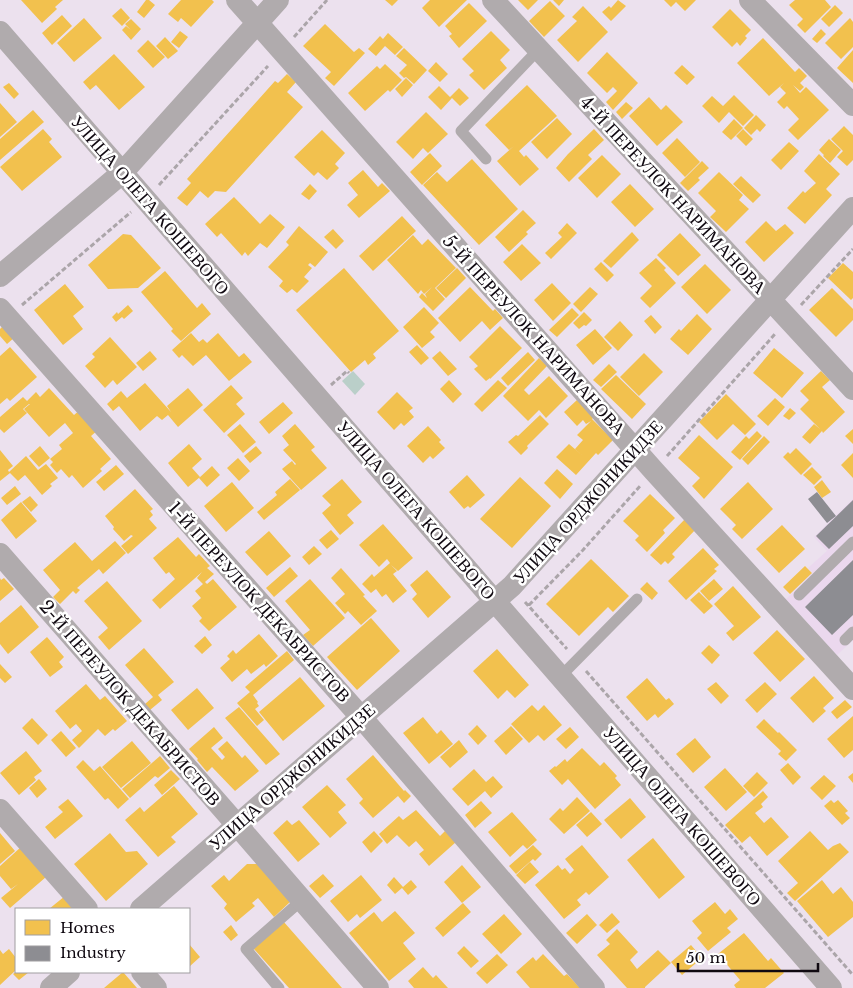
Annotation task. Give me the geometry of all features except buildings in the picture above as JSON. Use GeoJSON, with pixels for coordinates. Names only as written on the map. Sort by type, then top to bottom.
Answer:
{"type":"FeatureCollection","features":[{"type":"Feature","properties":{"kind":"street","name":"5-Й ПЕРЕУЛОК НАРИМАНОВА"},"geometry":{"type":"LineString","coordinates":[[237,0],[654,471],[853,689]]}},
{"type":"Feature","properties":{"kind":"street"},"geometry":{"type":"LineString","coordinates":[[0,276],[122,172],[278,0]]}},
{"type":"Feature","properties":{"kind":"street","name":"4-Й ПЕРЕУЛОК НАРИМАНОВА"},"geometry":{"type":"LineString","coordinates":[[493,0],[853,390]]}},
{"type":"Feature","properties":{"kind":"street"},"geometry":{"type":"LineString","coordinates":[[750,0],[853,105]]}},
{"type":"Feature","properties":{"kind":"street","name":"УЛИЦА ОЛЕГА КОШЕВОГО"},"geometry":{"type":"LineString","coordinates":[[0,32],[831,988]]}},
{"type":"Feature","properties":{"kind":"street","name":"УЛИЦА ОРДЖОНИКИДЗЕ"},"geometry":{"type":"LineString","coordinates":[[142,908],[512,586],[853,208]]}},
{"type":"Feature","properties":{"kind":"street","name":"1-Й ПЕРЕУЛОК ДЕКАБРИСТОВ"},"geometry":{"type":"LineString","coordinates":[[4,314],[361,718],[594,988]]}},
{"type":"Feature","properties":{"kind":"street","name":"2-Й ПЕРЕУЛОК ДЕКАБРИСТОВ"},"geometry":{"type":"LineString","coordinates":[[0,554],[378,988]]}},
{"type":"Feature","properties":{"kind":"street"},"geometry":{"type":"LineString","coordinates":[[0,810],[86,908]]}},
{"type":"Feature","properties":{"kind":"street"},"geometry":{"type":"LineString","coordinates":[[50,988],[68,973]]}},
{"type":"Feature","properties":{"kind":"street"},"geometry":{"type":"LineString","coordinates":[[143,973],[156,988]]}},
{"type":"Feature","properties":{"kind":"lane"},"geometry":{"type":"LineString","coordinates":[[486,159],[461,131],[539,49]]}},
{"type":"Feature","properties":{"kind":"lane"},"geometry":{"type":"LineString","coordinates":[[799,595],[853,542]]}},
{"type":"Feature","properties":{"kind":"lane"},"geometry":{"type":"LineString","coordinates":[[561,676],[637,599]]}},
{"type":"Feature","properties":{"kind":"lane"},"geometry":{"type":"LineString","coordinates":[[279,988],[246,949],[302,900]]}},
{"type":"Feature","properties":{"kind":"path"},"geometry":{"type":"LineString","coordinates":[[4,314],[146,200],[327,0]]}},
{"type":"Feature","properties":{"kind":"path"},"geometry":{"type":"LineString","coordinates":[[853,249],[788,319],[583,550],[529,606],[853,975]]}},
{"type":"Feature","properties":{"kind":"shaded area"},"geometry":{"type":"Polygon","coordinates":[[[853,499],[853,640],[837,655],[786,599],[813,573],[808,568],[827,551],[814,537],[853,499]]]}},
{"type":"Feature","properties":{"kind":"green space"},"geometry":{"type":"Polygon","coordinates":[[[353,371],[365,384],[355,395],[342,381],[353,371]]]}}]}
